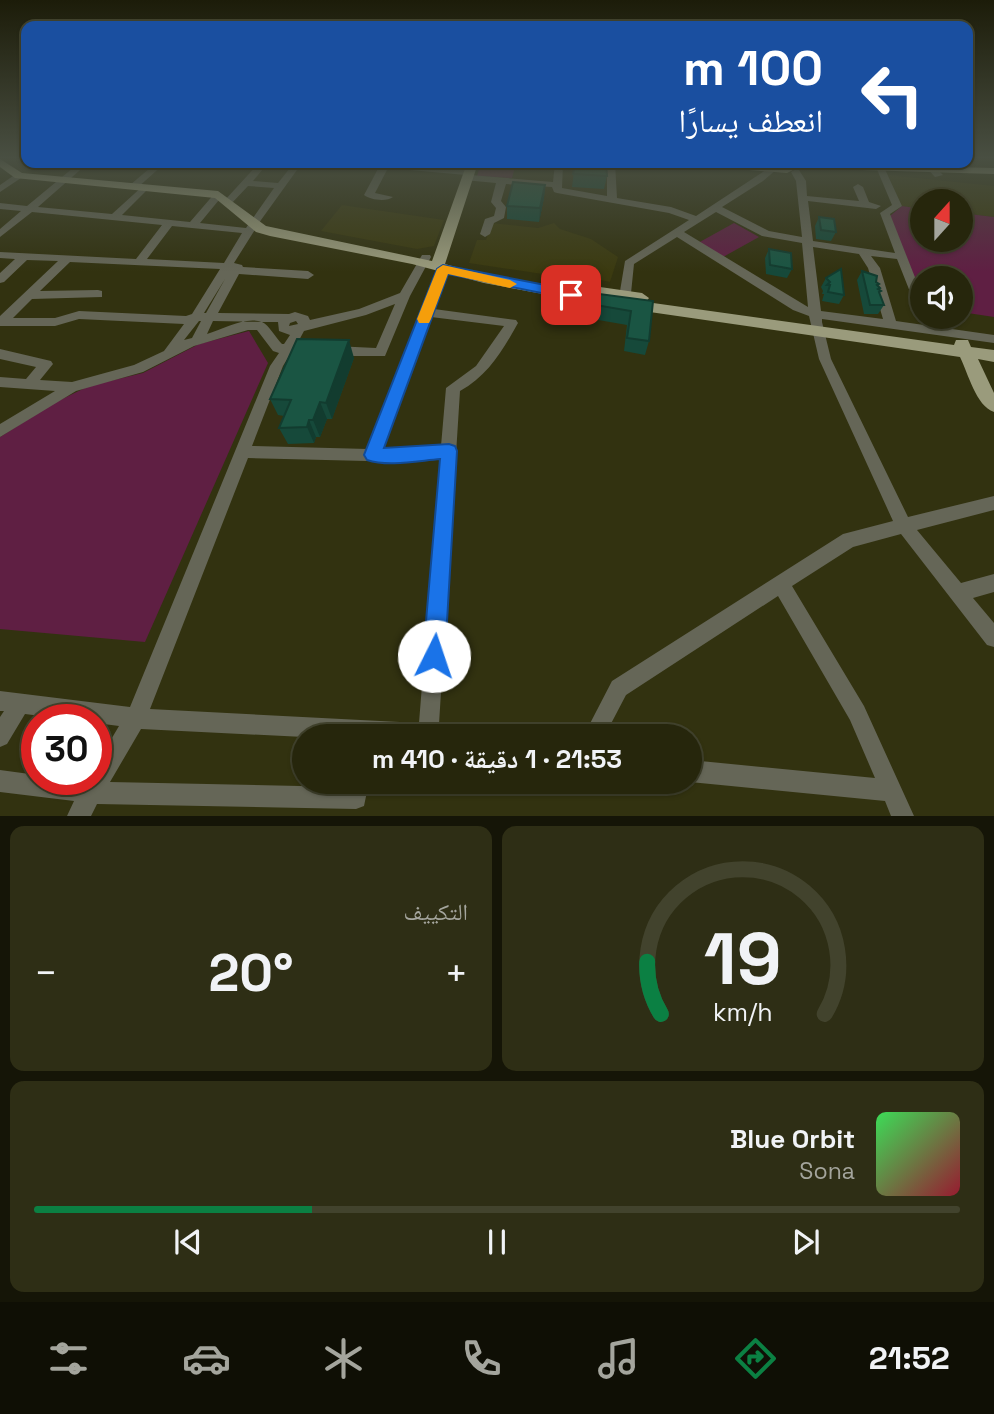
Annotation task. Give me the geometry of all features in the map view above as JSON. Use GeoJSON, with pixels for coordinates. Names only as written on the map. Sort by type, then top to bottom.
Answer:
{"type":"FeatureCollection","features":[{"type":"Feature","properties":{"kind":"main road"},"geometry":{"type":"LineString","coordinates":[[203,196],[223,199],[256,224],[519,286],[816,322],[994,349]]}},
{"type":"Feature","properties":{"kind":"main road"},"geometry":{"type":"LineString","coordinates":[[433,264],[460,196]]}},
{"type":"Feature","properties":{"kind":"main road"},"geometry":{"type":"LineString","coordinates":[[962,343],[994,356]]}},
{"type":"Feature","properties":{"kind":"main road"},"geometry":{"type":"LineString","coordinates":[[962,343],[994,405]]}},
{"type":"Feature","properties":{"kind":"main road"},"geometry":{"type":"LineString","coordinates":[[973,368],[994,388]]}},
{"type":"Feature","properties":{"kind":"street"},"geometry":{"type":"LineString","coordinates":[[0,234],[44,196]]}},
{"type":"Feature","properties":{"kind":"street"},"geometry":{"type":"LineString","coordinates":[[115,217],[132,196]]}},
{"type":"Feature","properties":{"kind":"street"},"geometry":{"type":"LineString","coordinates":[[193,225],[227,196]]}},
{"type":"Feature","properties":{"kind":"street"},"geometry":{"type":"LineString","coordinates":[[164,356],[198,320],[274,196]]}},
{"type":"Feature","properties":{"kind":"street"},"geometry":{"type":"LineString","coordinates":[[0,206],[193,225],[256,224],[280,196]]}},
{"type":"Feature","properties":{"kind":"street"},"geometry":{"type":"LineString","coordinates":[[379,196],[388,197]]}},
{"type":"Feature","properties":{"kind":"street"},"geometry":{"type":"LineString","coordinates":[[485,234],[489,221],[499,218],[501,207],[496,202],[498,196]]}},
{"type":"Feature","properties":{"kind":"street"},"geometry":{"type":"LineString","coordinates":[[590,196],[671,210],[697,220]]}},
{"type":"Feature","properties":{"kind":"street"},"geometry":{"type":"LineString","coordinates":[[624,300],[629,262],[737,196]]}},
{"type":"Feature","properties":{"kind":"street"},"geometry":{"type":"LineString","coordinates":[[865,196],[871,205],[803,198],[816,322],[825,359],[904,526],[994,639]]}},
{"type":"Feature","properties":{"kind":"street"},"geometry":{"type":"LineString","coordinates":[[893,196],[897,205],[885,213],[910,278]]}},
{"type":"Feature","properties":{"kind":"street"},"geometry":{"type":"LineString","coordinates":[[716,208],[766,233],[895,256]]}},
{"type":"Feature","properties":{"kind":"street"},"geometry":{"type":"LineString","coordinates":[[140,261],[170,222]]}},
{"type":"Feature","properties":{"kind":"street"},"geometry":{"type":"LineString","coordinates":[[677,232],[797,307],[816,322],[891,325],[962,343],[994,339]]}},
{"type":"Feature","properties":{"kind":"street"},"geometry":{"type":"LineString","coordinates":[[862,251],[874,268],[891,325]]}},
{"type":"Feature","properties":{"kind":"street"},"geometry":{"type":"LineString","coordinates":[[0,255],[140,261],[308,275]]}},
{"type":"Feature","properties":{"kind":"street"},"geometry":{"type":"LineString","coordinates":[[0,279],[25,256]]}},
{"type":"Feature","properties":{"kind":"street"},"geometry":{"type":"LineString","coordinates":[[1,322],[68,258]]}},
{"type":"Feature","properties":{"kind":"street"},"geometry":{"type":"LineString","coordinates":[[254,326],[281,354],[380,354],[404,296],[433,264]]}},
{"type":"Feature","properties":{"kind":"street"},"geometry":{"type":"LineString","coordinates":[[373,455],[427,312],[433,264]]}},
{"type":"Feature","properties":{"kind":"street"},"geometry":{"type":"LineString","coordinates":[[29,295],[98,294]]}},
{"type":"Feature","properties":{"kind":"street"},"geometry":{"type":"LineString","coordinates":[[1,322],[55,322],[79,315],[302,325],[362,312],[404,296]]}},
{"type":"Feature","properties":{"kind":"street"},"geometry":{"type":"LineString","coordinates":[[427,312],[512,323],[496,351],[479,372],[453,388],[429,724]]}},
{"type":"Feature","properties":{"kind":"street"},"geometry":{"type":"LineString","coordinates":[[198,320],[254,326],[284,324]]}},
{"type":"Feature","properties":{"kind":"street"},"geometry":{"type":"LineString","coordinates":[[197,340],[198,320]]}},
{"type":"Feature","properties":{"kind":"street"},"geometry":{"type":"LineString","coordinates":[[281,354],[284,324]]}},
{"type":"Feature","properties":{"kind":"street"},"geometry":{"type":"LineString","coordinates":[[112,761],[136,718],[281,354],[302,325]]}},
{"type":"Feature","properties":{"kind":"street"},"geometry":{"type":"LineString","coordinates":[[0,430],[72,387],[138,369],[197,340],[254,326]]}},
{"type":"Feature","properties":{"kind":"street"},"geometry":{"type":"LineString","coordinates":[[0,354],[46,364],[29,384]]}},
{"type":"Feature","properties":{"kind":"street"},"geometry":{"type":"LineString","coordinates":[[0,382],[72,387]]}},
{"type":"Feature","properties":{"kind":"street"},"geometry":{"type":"LineString","coordinates":[[242,452],[407,456],[449,451]]}},
{"type":"Feature","properties":{"kind":"street"},"geometry":{"type":"LineString","coordinates":[[602,724],[619,688],[849,540],[994,503]]}},
{"type":"Feature","properties":{"kind":"street"},"geometry":{"type":"LineString","coordinates":[[958,593],[994,583]]}},
{"type":"Feature","properties":{"kind":"street"},"geometry":{"type":"LineString","coordinates":[[780,584],[857,713],[903,816]]}},
{"type":"Feature","properties":{"kind":"street"},"geometry":{"type":"LineString","coordinates":[[0,737],[10,702],[136,718],[292,728]]}},
{"type":"Feature","properties":{"kind":"street"},"geometry":{"type":"LineString","coordinates":[[702,772],[892,791]]}},
{"type":"Feature","properties":{"kind":"street"},"geometry":{"type":"LineString","coordinates":[[0,781],[21,784]]}},
{"type":"Feature","properties":{"kind":"street"},"geometry":{"type":"LineString","coordinates":[[112,793],[356,799],[357,794]]}},
{"type":"Feature","properties":{"kind":"street"},"geometry":{"type":"LineString","coordinates":[[78,816],[93,795]]}},
{"type":"Feature","properties":{"kind":"shaded area"},"geometry":{"type":"Polygon","coordinates":[[[898,196],[910,196],[910,207],[902,206],[898,196]]]}},
{"type":"Feature","properties":{"kind":"shaded area"},"geometry":{"type":"Polygon","coordinates":[[[973,196],[994,196],[994,217],[973,214],[973,196]]]}},
{"type":"Feature","properties":{"kind":"shaded area"},"geometry":{"type":"Polygon","coordinates":[[[342,205],[444,220],[434,246],[417,249],[321,231],[342,205]]]}},
{"type":"Feature","properties":{"kind":"shaded area"},"geometry":{"type":"Polygon","coordinates":[[[902,206],[910,207],[910,252],[973,252],[973,214],[994,217],[994,317],[973,314],[973,266],[910,266],[890,216],[902,206]]]}},
{"type":"Feature","properties":{"kind":"shaded area"},"geometry":{"type":"Polygon","coordinates":[[[492,223],[538,228],[554,223],[560,229],[591,239],[618,257],[610,282],[583,276],[582,280],[469,263],[477,240],[486,240],[492,223]]]}},
{"type":"Feature","properties":{"kind":"shaded area"},"geometry":{"type":"Polygon","coordinates":[[[734,223],[759,237],[723,257],[698,243],[734,223]]]}},
{"type":"Feature","properties":{"kind":"shaded area"},"geometry":{"type":"Polygon","coordinates":[[[249,331],[268,363],[145,642],[0,629],[0,437],[54,403],[89,386],[143,373],[199,344],[249,331]]]}},
{"type":"Feature","properties":{"kind":"building"},"geometry":{"type":"Polygon","coordinates":[[[509,196],[543,196],[540,208],[507,206],[509,196]]]}},
{"type":"Feature","properties":{"kind":"building"},"geometry":{"type":"Polygon","coordinates":[[[819,217],[834,219],[836,232],[821,230],[819,217]]]}},
{"type":"Feature","properties":{"kind":"building"},"geometry":{"type":"Polygon","coordinates":[[[769,249],[791,253],[792,269],[770,265],[769,249]]]}},
{"type":"Feature","properties":{"kind":"building"},"geometry":{"type":"Polygon","coordinates":[[[841,269],[844,295],[828,292],[830,285],[827,285],[830,282],[826,278],[841,269]]]}},
{"type":"Feature","properties":{"kind":"building"},"geometry":{"type":"Polygon","coordinates":[[[862,271],[877,276],[876,282],[879,284],[877,285],[884,305],[870,305],[862,271]]]}},
{"type":"Feature","properties":{"kind":"building"},"geometry":{"type":"Polygon","coordinates":[[[569,290],[653,301],[649,341],[627,338],[631,311],[566,300],[569,290]]]}},
{"type":"Feature","properties":{"kind":"building"},"geometry":{"type":"Polygon","coordinates":[[[297,339],[349,340],[326,403],[320,402],[313,420],[309,420],[307,427],[279,428],[291,400],[270,399],[297,339]]]}},
{"type":"Feature","properties":{"kind":"slow traffic"},"geometry":{"type":"LineString","coordinates":[[424,319],[443,269],[510,284]]}},
{"type":"Feature","properties":{"kind":"route"},"geometry":{"type":"LineString","coordinates":[[434,656],[449,451],[407,456],[373,455],[443,269],[571,295]]}}]}
